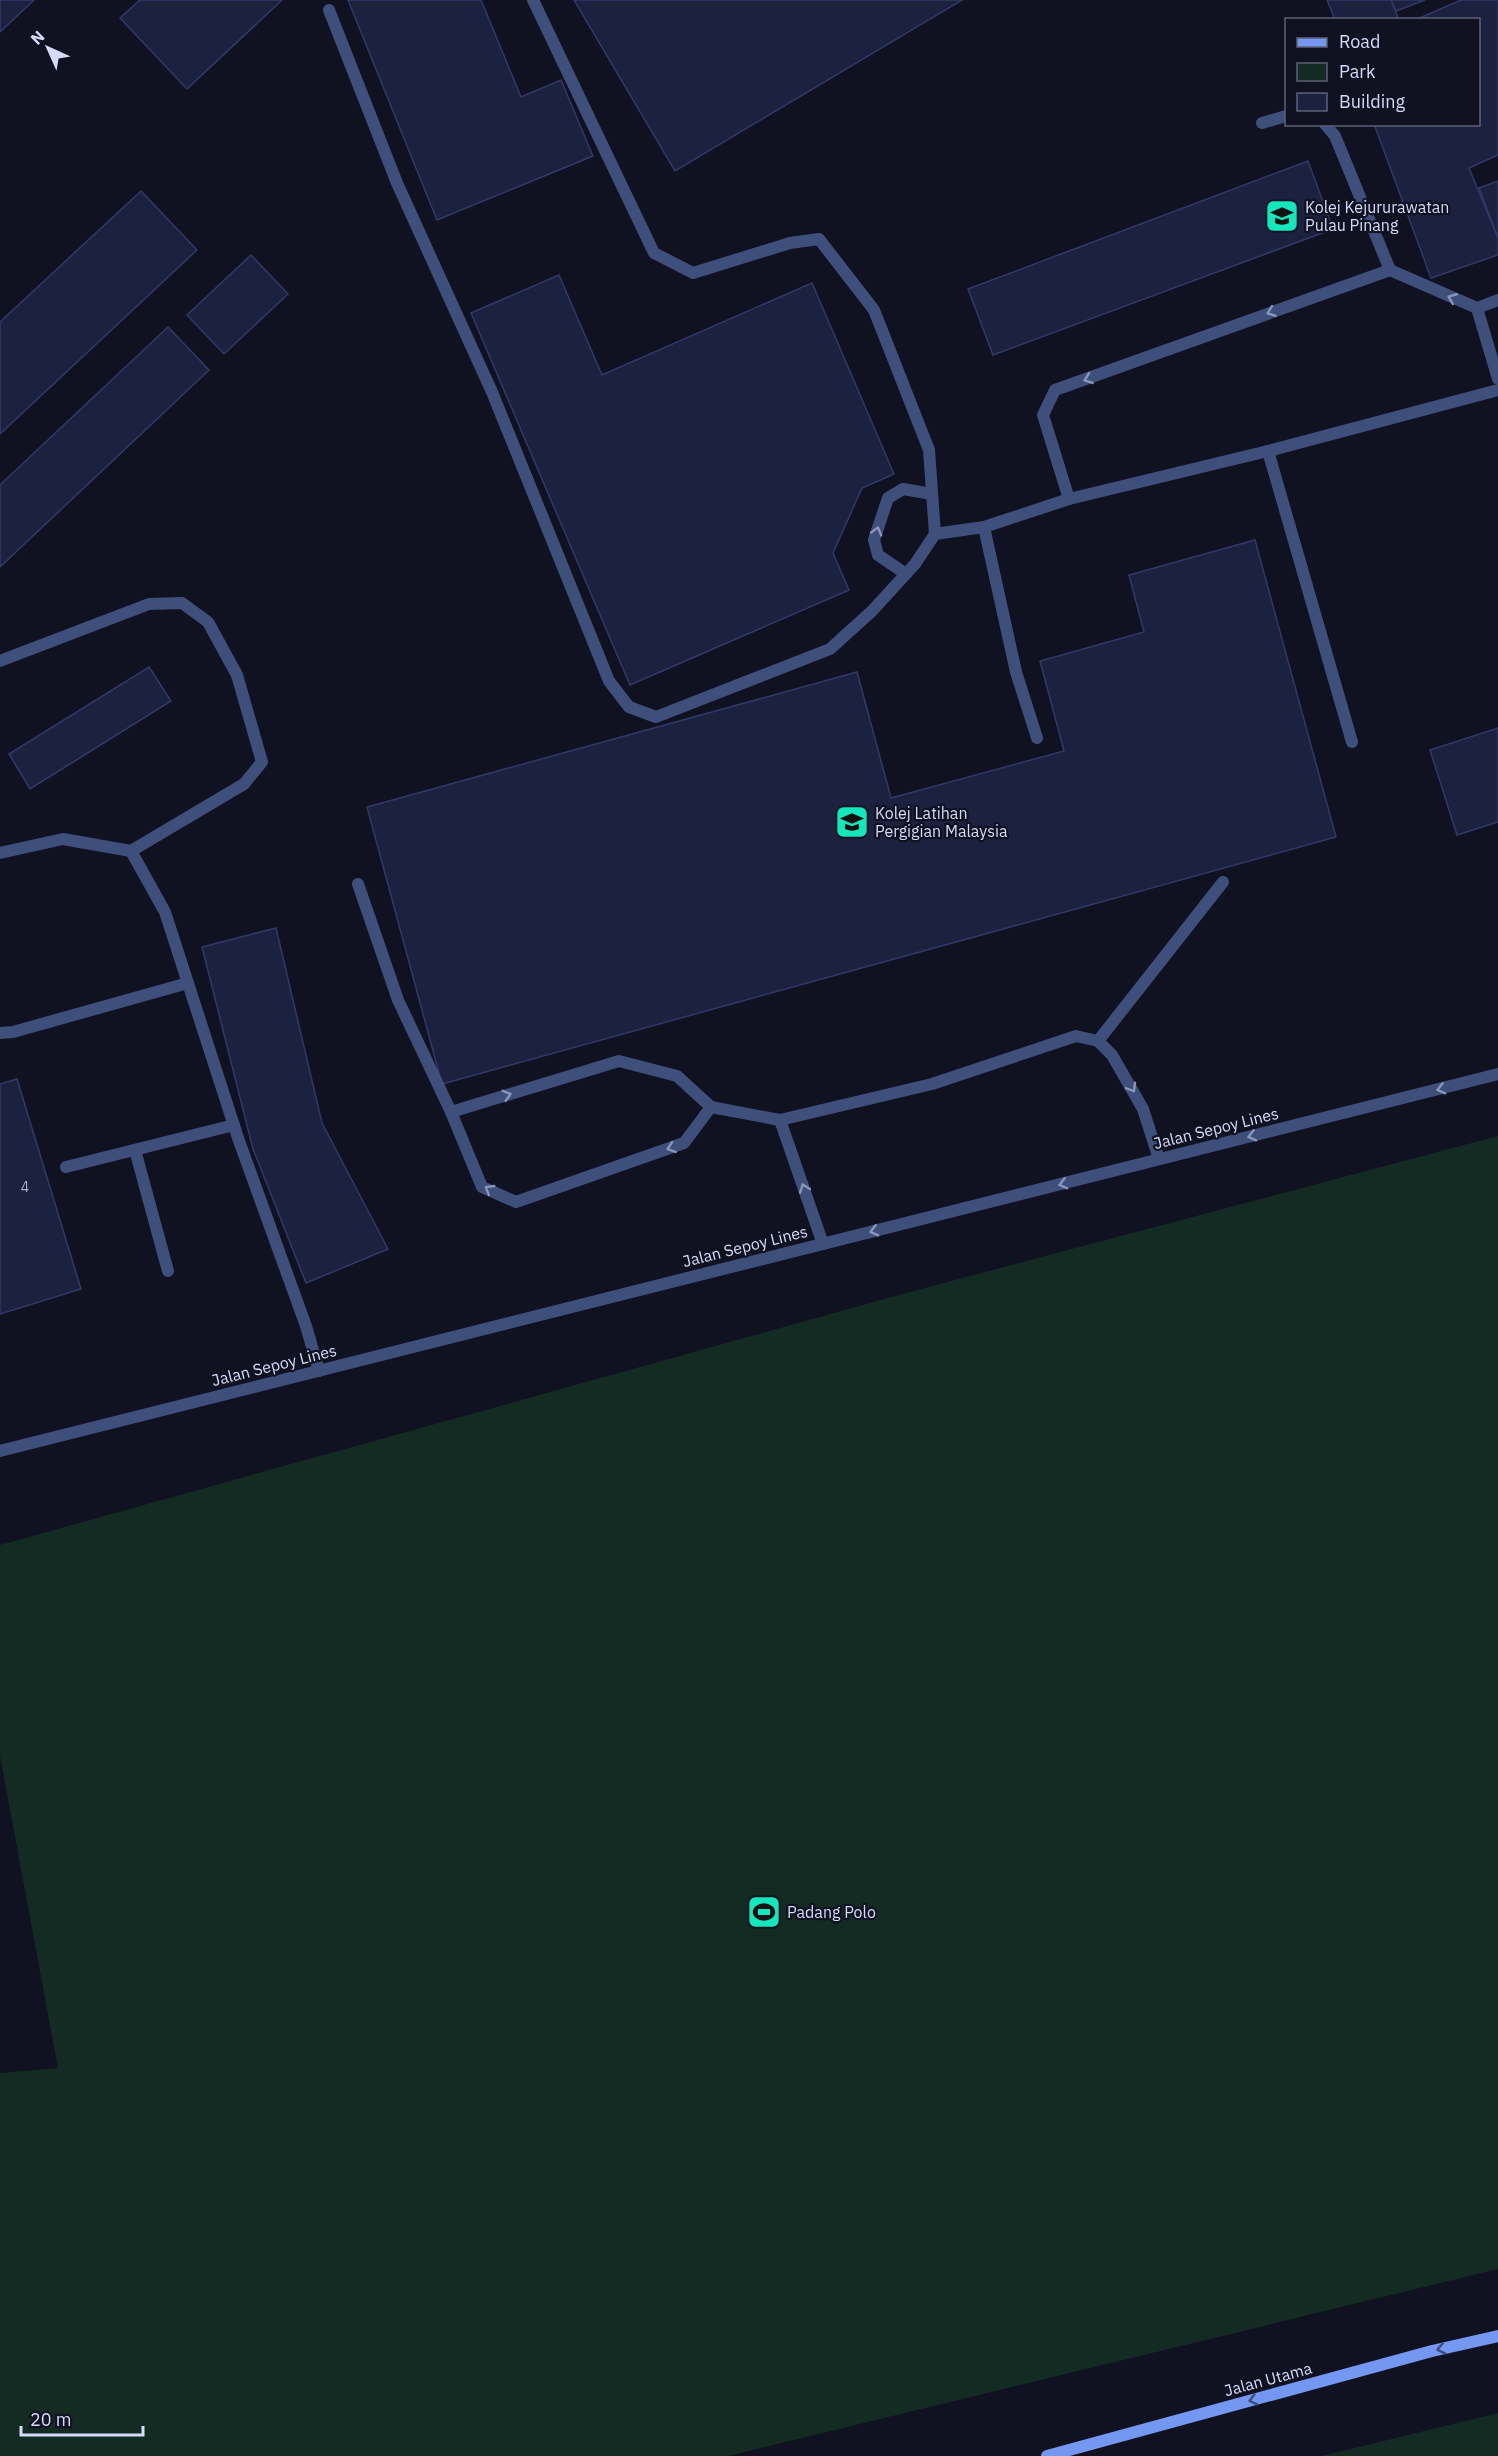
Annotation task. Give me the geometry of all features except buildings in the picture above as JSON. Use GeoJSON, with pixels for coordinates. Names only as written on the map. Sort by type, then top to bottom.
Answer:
{"type":"FeatureCollection","features":[{"type":"Feature","properties":{"kind":"main road","name":"Jalan Utama"},"geometry":{"type":"LineString","coordinates":[[1047,2456],[1432,2351],[1498,2336]]}},
{"type":"Feature","properties":{"kind":"street"},"geometry":{"type":"LineString","coordinates":[[329,10],[397,183],[492,392],[609,681],[629,707],[656,717],[830,650],[872,611],[906,574],[934,534],[929,450],[874,310],[819,239],[790,243],[693,273],[654,253],[533,0]]}},
{"type":"Feature","properties":{"kind":"street"},"geometry":{"type":"LineString","coordinates":[[1262,123],[1285,117]]}},
{"type":"Feature","properties":{"kind":"street"},"geometry":{"type":"LineString","coordinates":[[1327,126],[1335,136],[1390,270]]}},
{"type":"Feature","properties":{"kind":"street"},"geometry":{"type":"LineString","coordinates":[[1069,499],[1043,415],[1055,390],[1390,270],[1477,308],[1498,300]]}},
{"type":"Feature","properties":{"kind":"street"},"geometry":{"type":"LineString","coordinates":[[1477,308],[1498,379]]}},
{"type":"Feature","properties":{"kind":"street"},"geometry":{"type":"LineString","coordinates":[[934,534],[984,527],[1069,499],[1268,452],[1498,390]]}},
{"type":"Feature","properties":{"kind":"street"},"geometry":{"type":"LineString","coordinates":[[1268,452],[1352,742]]}},
{"type":"Feature","properties":{"kind":"street"},"geometry":{"type":"LineString","coordinates":[[906,574],[878,555],[874,540],[888,498],[903,489],[932,494]]}},
{"type":"Feature","properties":{"kind":"street"},"geometry":{"type":"LineString","coordinates":[[984,527],[1016,672],[1037,738]]}},
{"type":"Feature","properties":{"kind":"street"},"geometry":{"type":"LineString","coordinates":[[0,661],[149,604],[182,603],[208,622],[237,675],[262,762],[244,784],[131,852],[63,839],[0,853]]}},
{"type":"Feature","properties":{"kind":"street"},"geometry":{"type":"LineString","coordinates":[[131,852],[165,912],[234,1125],[306,1326],[319,1371]]}},
{"type":"Feature","properties":{"kind":"street"},"geometry":{"type":"LineString","coordinates":[[1098,1041],[1223,882]]}},
{"type":"Feature","properties":{"kind":"street"},"geometry":{"type":"LineString","coordinates":[[358,884],[398,1000],[451,1112],[482,1187],[516,1202],[684,1143],[711,1107]]}},
{"type":"Feature","properties":{"kind":"street"},"geometry":{"type":"LineString","coordinates":[[0,1033],[14,1032],[188,983]]}},
{"type":"Feature","properties":{"kind":"street"},"geometry":{"type":"LineString","coordinates":[[451,1112],[619,1061],[677,1076],[711,1107],[780,1120],[932,1084],[1076,1036],[1098,1041],[1112,1054],[1143,1109],[1159,1159]]}},
{"type":"Feature","properties":{"kind":"street","name":"Jalan Sepoy Lines"},"geometry":{"type":"LineString","coordinates":[[0,1451],[1498,1074]]}},
{"type":"Feature","properties":{"kind":"street"},"geometry":{"type":"LineString","coordinates":[[780,1120],[823,1244]]}},
{"type":"Feature","properties":{"kind":"street"},"geometry":{"type":"LineString","coordinates":[[66,1167],[234,1125]]}},
{"type":"Feature","properties":{"kind":"street"},"geometry":{"type":"LineString","coordinates":[[135,1150],[168,1271]]}},
{"type":"Feature","properties":{"kind":"green space","name":"Padang Polo"},"geometry":{"type":"Polygon","coordinates":[[[1498,1136],[1498,2269],[728,2456],[0,2456],[0,2073],[58,2068],[0,1756],[0,1545],[906,1293],[1498,1136]]]}},
{"type":"Feature","properties":{"kind":"green space"},"geometry":{"type":"Polygon","coordinates":[[[1498,2413],[1498,2456],[1322,2456],[1498,2413]]]}},
{"type":"Feature","properties":{"kind":"place","name":"Kolej Kejururawatan Pulau Pinang"},"geometry":{"type":"Point","coordinates":[1282,216]}},
{"type":"Feature","properties":{"kind":"place","name":"Kolej Latihan Pergigian Malaysia"},"geometry":{"type":"Point","coordinates":[852,822]}},
{"type":"Feature","properties":{"kind":"place","name":"Padang Polo"},"geometry":{"type":"Point","coordinates":[764,1912]}}]}
